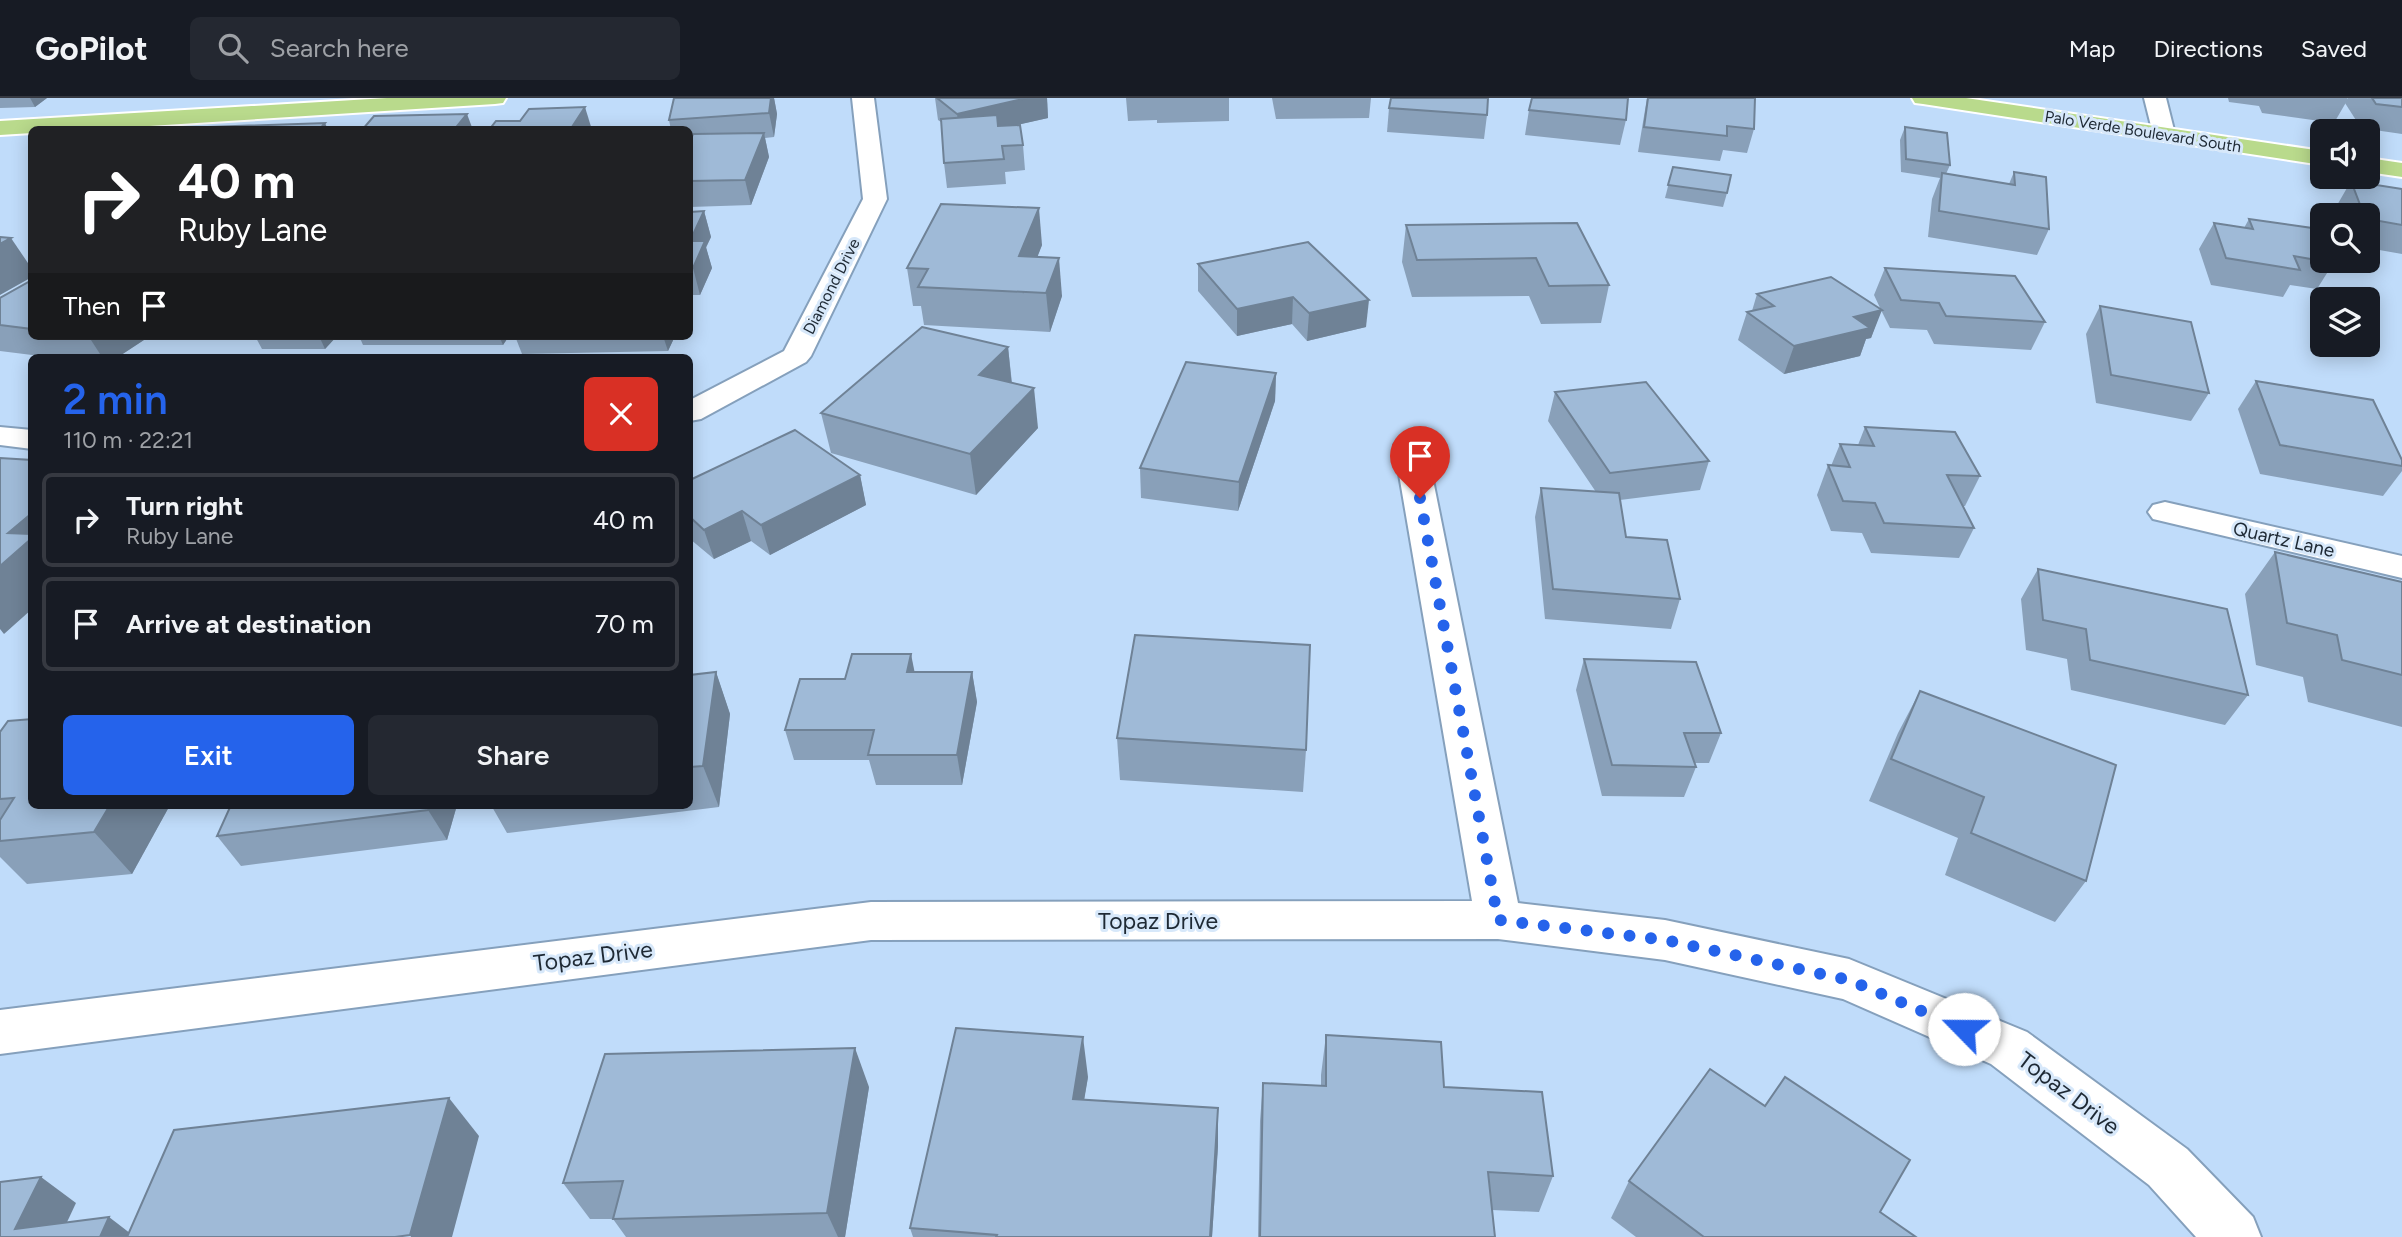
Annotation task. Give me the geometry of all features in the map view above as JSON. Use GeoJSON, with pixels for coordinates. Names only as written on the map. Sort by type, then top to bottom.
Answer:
{"type":"FeatureCollection","features":[{"type":"Feature","properties":{"kind":"main road"},"geometry":{"type":"LineString","coordinates":[[33,126],[495,98]]}},
{"type":"Feature","properties":{"kind":"main road","name":"Palo Verde Boulevard South"},"geometry":{"type":"LineString","coordinates":[[1923,98],[2310,156]]}},
{"type":"Feature","properties":{"kind":"main road"},"geometry":{"type":"LineString","coordinates":[[0,128],[28,126]]}},
{"type":"Feature","properties":{"kind":"main road"},"geometry":{"type":"LineString","coordinates":[[2380,167],[2402,170]]}},
{"type":"Feature","properties":{"kind":"street","name":"Diamond Drive"},"geometry":{"type":"LineString","coordinates":[[693,410],[796,356],[874,199],[863,98]]}},
{"type":"Feature","properties":{"kind":"street"},"geometry":{"type":"LineString","coordinates":[[2155,98],[2164,134]]}},
{"type":"Feature","properties":{"kind":"street"},"geometry":{"type":"LineString","coordinates":[[0,436],[28,440]]}},
{"type":"Feature","properties":{"kind":"street"},"geometry":{"type":"LineString","coordinates":[[1410,445],[1498,920]]}},
{"type":"Feature","properties":{"kind":"street","name":"Quartz Lane"},"geometry":{"type":"LineString","coordinates":[[2165,512],[2402,567]]}},
{"type":"Feature","properties":{"kind":"street","name":"Topaz Drive"},"geometry":{"type":"LineString","coordinates":[[0,1032],[871,921],[1498,920],[1665,940],[1849,980],[2009,1048],[2168,1167],[2233,1237]]}},
{"type":"Feature","properties":{"kind":"building"},"geometry":{"type":"Polygon","coordinates":[[[674,98],[771,98],[769,113],[669,120],[674,98]]]}},
{"type":"Feature","properties":{"kind":"building"},"geometry":{"type":"Polygon","coordinates":[[[937,98],[1027,98],[957,114],[937,98]]]}},
{"type":"Feature","properties":{"kind":"building"},"geometry":{"type":"Polygon","coordinates":[[[1391,98],[1488,98],[1487,115],[1389,108],[1391,98]]]}},
{"type":"Feature","properties":{"kind":"building"},"geometry":{"type":"Polygon","coordinates":[[[1532,98],[1628,98],[1626,120],[1529,110],[1532,98]]]}},
{"type":"Feature","properties":{"kind":"building"},"geometry":{"type":"Polygon","coordinates":[[[1648,98],[1755,98],[1754,129],[1727,126],[1727,136],[1644,127],[1648,98]]]}},
{"type":"Feature","properties":{"kind":"building"},"geometry":{"type":"Polygon","coordinates":[[[2372,98],[2402,98],[2402,107],[2376,104],[2372,98]]]}},
{"type":"Feature","properties":{"kind":"building"},"geometry":{"type":"Polygon","coordinates":[[[585,107],[573,126],[492,126],[496,121],[520,121],[529,109],[585,107]]]}},
{"type":"Feature","properties":{"kind":"building"},"geometry":{"type":"Polygon","coordinates":[[[467,114],[457,126],[365,126],[374,116],[467,114]]]}},
{"type":"Feature","properties":{"kind":"building"},"geometry":{"type":"Polygon","coordinates":[[[997,115],[998,126],[1020,125],[1023,145],[1002,146],[1004,159],[944,163],[941,119],[997,115]]]}},
{"type":"Feature","properties":{"kind":"building"},"geometry":{"type":"Polygon","coordinates":[[[325,123],[322,126],[237,126],[325,123]]]}},
{"type":"Feature","properties":{"kind":"building"},"geometry":{"type":"Polygon","coordinates":[[[1905,127],[1947,133],[1950,165],[1906,159],[1905,127]]]}},
{"type":"Feature","properties":{"kind":"building"},"geometry":{"type":"Polygon","coordinates":[[[764,133],[745,180],[693,181],[693,134],[764,133]]]}},
{"type":"Feature","properties":{"kind":"building"},"geometry":{"type":"Polygon","coordinates":[[[1673,167],[1731,175],[1727,193],[1668,185],[1673,167]]]}},
{"type":"Feature","properties":{"kind":"building"},"geometry":{"type":"Polygon","coordinates":[[[2014,172],[2046,177],[2049,229],[1939,211],[1942,173],[2015,185],[2014,172]]]}},
{"type":"Feature","properties":{"kind":"building"},"geometry":{"type":"Polygon","coordinates":[[[2380,186],[2402,189],[2402,225],[2380,221],[2380,203],[2359,203],[2354,189],[2380,189],[2380,186]]]}},
{"type":"Feature","properties":{"kind":"building"},"geometry":{"type":"Polygon","coordinates":[[[941,204],[1039,208],[1019,256],[1059,258],[1046,293],[918,287],[928,269],[907,268],[941,204]]]}},
{"type":"Feature","properties":{"kind":"building"},"geometry":{"type":"Polygon","coordinates":[[[704,211],[693,235],[693,212],[704,211]]]}},
{"type":"Feature","properties":{"kind":"building"},"geometry":{"type":"Polygon","coordinates":[[[2249,219],[2310,228],[2310,259],[2294,256],[2300,270],[2226,258],[2214,223],[2253,229],[2249,219]]]}},
{"type":"Feature","properties":{"kind":"building"},"geometry":{"type":"Polygon","coordinates":[[[1577,223],[1609,285],[1549,286],[1536,258],[1417,260],[1406,225],[1577,223]]]}},
{"type":"Feature","properties":{"kind":"building"},"geometry":{"type":"Polygon","coordinates":[[[0,237],[11,238],[0,244],[0,237]]]}},
{"type":"Feature","properties":{"kind":"building"},"geometry":{"type":"Polygon","coordinates":[[[693,241],[705,241],[693,268],[693,241]]]}},
{"type":"Feature","properties":{"kind":"building"},"geometry":{"type":"Polygon","coordinates":[[[1308,242],[1369,300],[1309,313],[1293,297],[1237,309],[1198,264],[1308,242]]]}},
{"type":"Feature","properties":{"kind":"building"},"geometry":{"type":"Polygon","coordinates":[[[1885,268],[2015,276],[2045,322],[1946,316],[1939,303],[1901,300],[1885,268]]]}},
{"type":"Feature","properties":{"kind":"building"},"geometry":{"type":"Polygon","coordinates":[[[1831,277],[1882,310],[1854,317],[1870,328],[1794,346],[1747,312],[1774,306],[1757,294],[1831,277]]]}},
{"type":"Feature","properties":{"kind":"building"},"geometry":{"type":"Polygon","coordinates":[[[28,282],[28,328],[0,325],[0,298],[28,282]]]}},
{"type":"Feature","properties":{"kind":"building"},"geometry":{"type":"Polygon","coordinates":[[[2100,306],[2191,322],[2209,393],[2111,375],[2100,306]]]}},
{"type":"Feature","properties":{"kind":"building"},"geometry":{"type":"Polygon","coordinates":[[[922,327],[1008,347],[979,375],[1034,388],[970,454],[821,413],[922,327]]]}},
{"type":"Feature","properties":{"kind":"building"},"geometry":{"type":"Polygon","coordinates":[[[1186,362],[1276,373],[1239,482],[1140,468],[1186,362]]]}},
{"type":"Feature","properties":{"kind":"building"},"geometry":{"type":"Polygon","coordinates":[[[2256,381],[2373,400],[2402,460],[2402,466],[2280,445],[2256,381]]]}},
{"type":"Feature","properties":{"kind":"building"},"geometry":{"type":"Polygon","coordinates":[[[1646,382],[1709,461],[1610,473],[1555,392],[1646,382]]]}},
{"type":"Feature","properties":{"kind":"building"},"geometry":{"type":"Polygon","coordinates":[[[1865,427],[1955,432],[1980,476],[1947,475],[1974,528],[1884,523],[1875,503],[1843,501],[1828,465],[1850,467],[1840,444],[1874,446],[1865,427]]]}},
{"type":"Feature","properties":{"kind":"building"},"geometry":{"type":"Polygon","coordinates":[[[795,430],[860,475],[761,525],[742,511],[704,530],[693,520],[693,479],[795,430]]]}},
{"type":"Feature","properties":{"kind":"building"},"geometry":{"type":"Polygon","coordinates":[[[0,458],[28,460],[28,516],[8,533],[28,534],[28,542],[0,566],[0,458]]]}},
{"type":"Feature","properties":{"kind":"building"},"geometry":{"type":"Polygon","coordinates":[[[1541,488],[1619,493],[1626,537],[1667,540],[1680,599],[1553,589],[1541,488]]]}},
{"type":"Feature","properties":{"kind":"building"},"geometry":{"type":"Polygon","coordinates":[[[2275,552],[2402,582],[2402,675],[2342,660],[2337,635],[2287,623],[2275,552]]]}},
{"type":"Feature","properties":{"kind":"building"},"geometry":{"type":"Polygon","coordinates":[[[2038,569],[2227,609],[2248,695],[2090,660],[2086,629],[2043,620],[2038,569]]]}},
{"type":"Feature","properties":{"kind":"building"},"geometry":{"type":"Polygon","coordinates":[[[1135,635],[1310,645],[1306,750],[1117,738],[1135,635]]]}},
{"type":"Feature","properties":{"kind":"building"},"geometry":{"type":"Polygon","coordinates":[[[852,654],[911,654],[907,672],[972,672],[957,755],[868,755],[874,730],[785,730],[800,679],[845,679],[852,654]]]}},
{"type":"Feature","properties":{"kind":"building"},"geometry":{"type":"Polygon","coordinates":[[[1584,659],[1696,662],[1721,733],[1684,733],[1696,767],[1612,765],[1584,659]]]}},
{"type":"Feature","properties":{"kind":"building"},"geometry":{"type":"Polygon","coordinates":[[[716,672],[703,766],[693,767],[693,675],[716,672]]]}},
{"type":"Feature","properties":{"kind":"building"},"geometry":{"type":"Polygon","coordinates":[[[1920,691],[2116,765],[2086,881],[1971,833],[1984,797],[1891,759],[1920,691]]]}},
{"type":"Feature","properties":{"kind":"building"},"geometry":{"type":"Polygon","coordinates":[[[28,719],[28,809],[108,809],[94,832],[0,841],[0,820],[14,798],[0,799],[0,732],[8,721],[28,719]]]}},
{"type":"Feature","properties":{"kind":"building"},"geometry":{"type":"Polygon","coordinates":[[[229,809],[428,809],[428,810],[217,836],[229,809]]]}},
{"type":"Feature","properties":{"kind":"building"},"geometry":{"type":"Polygon","coordinates":[[[956,1028],[1083,1037],[1073,1099],[1218,1108],[1210,1237],[996,1237],[997,1235],[910,1228],[956,1028]]]}},
{"type":"Feature","properties":{"kind":"building"},"geometry":{"type":"Polygon","coordinates":[[[1326,1035],[1441,1042],[1444,1087],[1542,1092],[1553,1176],[1488,1172],[1495,1237],[1260,1237],[1263,1083],[1326,1086],[1326,1035]]]}},
{"type":"Feature","properties":{"kind":"building"},"geometry":{"type":"Polygon","coordinates":[[[855,1048],[827,1213],[613,1219],[623,1181],[563,1183],[605,1054],[855,1048]]]}},
{"type":"Feature","properties":{"kind":"building"},"geometry":{"type":"Polygon","coordinates":[[[1710,1069],[1765,1106],[1785,1077],[1910,1160],[1880,1212],[1916,1237],[1704,1237],[1629,1181],[1710,1069]]]}},
{"type":"Feature","properties":{"kind":"building"},"geometry":{"type":"Polygon","coordinates":[[[449,1098],[410,1235],[127,1237],[174,1130],[449,1098]]]}},
{"type":"Feature","properties":{"kind":"building"},"geometry":{"type":"Polygon","coordinates":[[[41,1177],[15,1229],[109,1217],[100,1237],[0,1237],[0,1182],[41,1177]]]}},
{"type":"Feature","properties":{"kind":"route"},"geometry":{"type":"LineString","coordinates":[[1420,498],[1498,920],[1665,940],[1849,980],[1964,1029]]}}]}
